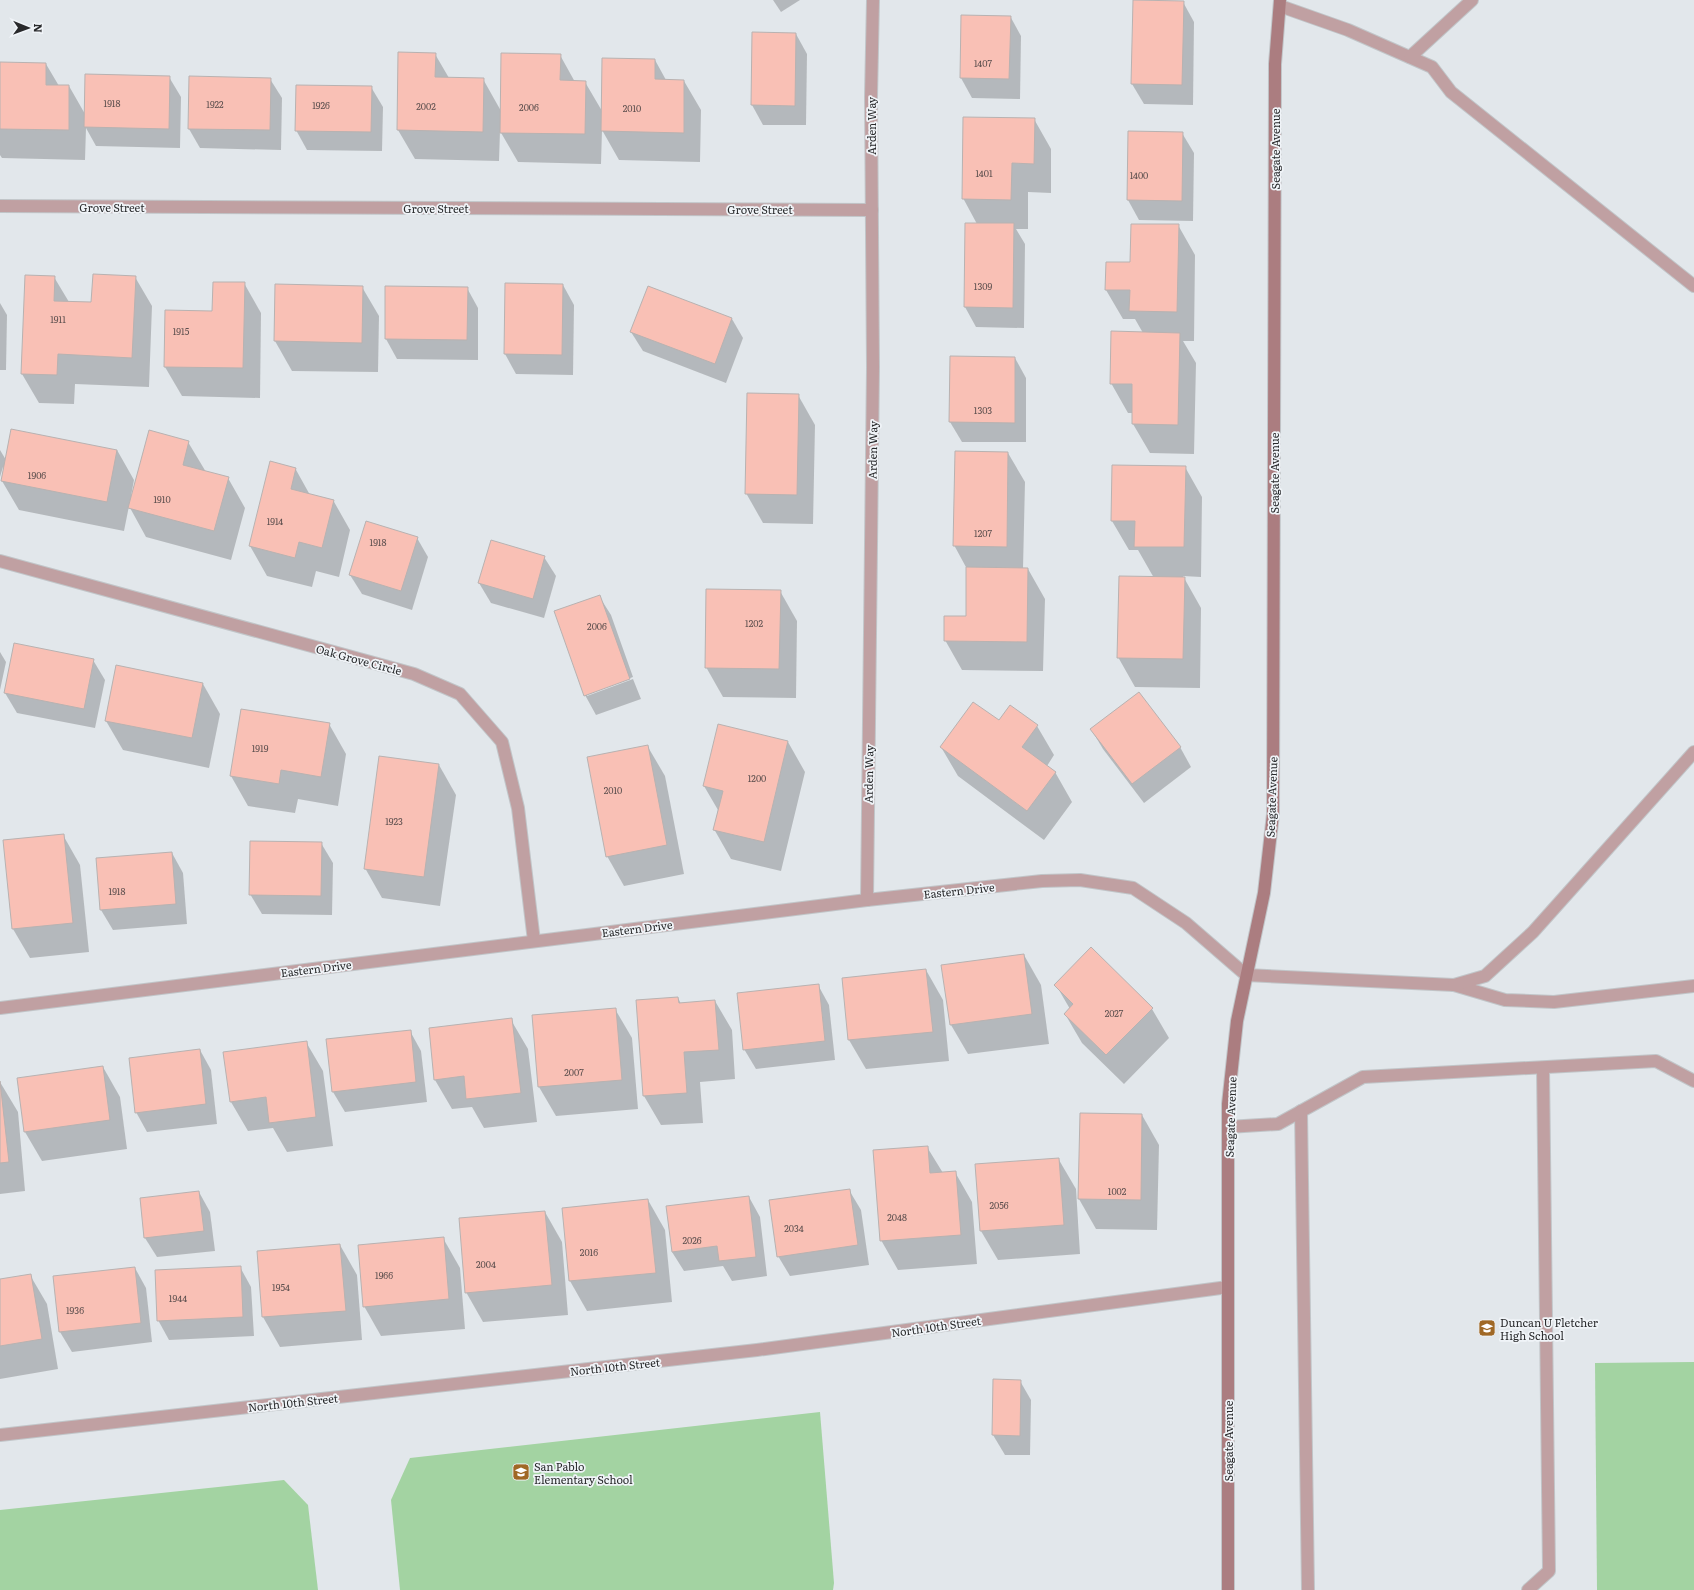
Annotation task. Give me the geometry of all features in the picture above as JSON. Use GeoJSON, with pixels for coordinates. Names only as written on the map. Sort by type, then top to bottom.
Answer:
{"type":"FeatureCollection","features":[{"type":"Feature","properties":{"kind":"street","name":"Arden Way"},"geometry":{"type":"LineString","coordinates":[[867,900],[873,367],[871,97],[873,0]]}},
{"type":"Feature","properties":{"kind":"street"},"geometry":{"type":"LineString","coordinates":[[1410,57],[1472,0]]}},
{"type":"Feature","properties":{"kind":"street"},"geometry":{"type":"LineString","coordinates":[[1280,3],[1348,30],[1432,67],[1451,92],[1694,286]]}},
{"type":"Feature","properties":{"kind":"street","name":"Seagate Avenue"},"geometry":{"type":"LineString","coordinates":[[1228,1590],[1228,1104],[1237,1021],[1264,893],[1273,814],[1276,64],[1280,3]]}},
{"type":"Feature","properties":{"kind":"street","name":"Grove Street"},"geometry":{"type":"LineString","coordinates":[[0,206],[872,210]]}},
{"type":"Feature","properties":{"kind":"street","name":"Oak Grove Circle"},"geometry":{"type":"LineString","coordinates":[[0,561],[414,674],[460,694],[502,742],[518,808],[534,941]]}},
{"type":"Feature","properties":{"kind":"street"},"geometry":{"type":"LineString","coordinates":[[1454,985],[1485,976],[1533,932],[1694,752]]}},
{"type":"Feature","properties":{"kind":"street","name":"Eastern Drive"},"geometry":{"type":"LineString","coordinates":[[0,1008],[867,900],[1080,880],[1133,888],[1186,923],[1246,975]]}},
{"type":"Feature","properties":{"kind":"street"},"geometry":{"type":"LineString","coordinates":[[1246,975],[1454,985],[1505,1000],[1554,1002],[1694,986]]}},
{"type":"Feature","properties":{"kind":"street"},"geometry":{"type":"LineString","coordinates":[[1228,1127],[1278,1124],[1363,1077],[1656,1061],[1694,1081]]}},
{"type":"Feature","properties":{"kind":"street"},"geometry":{"type":"LineString","coordinates":[[1528,1590],[1549,1571],[1543,1068]]}},
{"type":"Feature","properties":{"kind":"street"},"geometry":{"type":"LineString","coordinates":[[1301,1111],[1308,1590]]}},
{"type":"Feature","properties":{"kind":"street","name":"North 10th Street"},"geometry":{"type":"LineString","coordinates":[[0,1435],[757,1350],[1228,1287]]}},
{"type":"Feature","properties":{"kind":"green space"},"geometry":{"type":"Polygon","coordinates":[[[1694,1362],[1694,1590],[1597,1590],[1595,1363],[1694,1362]]]}},
{"type":"Feature","properties":{"kind":"green space"},"geometry":{"type":"Polygon","coordinates":[[[820,1412],[834,1583],[833,1590],[400,1590],[391,1500],[410,1458],[820,1412]]]}},
{"type":"Feature","properties":{"kind":"green space"},"geometry":{"type":"Polygon","coordinates":[[[284,1480],[308,1505],[318,1590],[0,1590],[0,1510],[284,1480]]]}},
{"type":"Feature","properties":{"kind":"building"},"geometry":{"type":"Polygon","coordinates":[[[1133,0],[1184,1],[1182,85],[1131,84],[1133,0]]]}},
{"type":"Feature","properties":{"kind":"building"},"geometry":{"type":"Polygon","coordinates":[[[961,15],[1011,16],[1009,79],[960,78],[961,15]]]}},
{"type":"Feature","properties":{"kind":"building"},"geometry":{"type":"Polygon","coordinates":[[[752,32],[796,33],[795,106],[751,105],[752,32]]]}},
{"type":"Feature","properties":{"kind":"building"},"geometry":{"type":"Polygon","coordinates":[[[398,52],[436,53],[435,77],[484,78],[483,132],[397,130],[398,52]]]}},
{"type":"Feature","properties":{"kind":"building"},"geometry":{"type":"Polygon","coordinates":[[[501,53],[561,54],[560,80],[586,81],[585,134],[500,133],[501,53]]]}},
{"type":"Feature","properties":{"kind":"building"},"geometry":{"type":"Polygon","coordinates":[[[602,58],[655,59],[655,79],[684,80],[684,133],[601,131],[602,58]]]}},
{"type":"Feature","properties":{"kind":"building"},"geometry":{"type":"Polygon","coordinates":[[[0,62],[46,63],[46,85],[69,85],[69,130],[0,129],[0,62]]]}},
{"type":"Feature","properties":{"kind":"building"},"geometry":{"type":"Polygon","coordinates":[[[85,74],[170,76],[169,129],[84,127],[85,74]]]}},
{"type":"Feature","properties":{"kind":"building"},"geometry":{"type":"Polygon","coordinates":[[[189,76],[271,78],[270,130],[188,129],[189,76]]]}},
{"type":"Feature","properties":{"kind":"building"},"geometry":{"type":"Polygon","coordinates":[[[296,85],[372,86],[371,132],[295,131],[296,85]]]}},
{"type":"Feature","properties":{"kind":"building"},"geometry":{"type":"Polygon","coordinates":[[[963,117],[1035,118],[1034,164],[1012,163],[1011,200],[962,199],[963,117]]]}},
{"type":"Feature","properties":{"kind":"building"},"geometry":{"type":"Polygon","coordinates":[[[1128,131],[1183,132],[1182,201],[1127,200],[1128,131]]]}},
{"type":"Feature","properties":{"kind":"building"},"geometry":{"type":"Polygon","coordinates":[[[965,223],[1014,223],[1013,308],[964,307],[965,223]]]}},
{"type":"Feature","properties":{"kind":"building"},"geometry":{"type":"Polygon","coordinates":[[[1131,224],[1179,224],[1177,312],[1129,311],[1130,290],[1105,290],[1106,262],[1130,262],[1131,224]]]}},
{"type":"Feature","properties":{"kind":"building"},"geometry":{"type":"Polygon","coordinates":[[[93,274],[136,276],[132,358],[58,354],[57,375],[21,374],[25,275],[55,276],[54,301],[91,302],[93,274]]]}},
{"type":"Feature","properties":{"kind":"building"},"geometry":{"type":"Polygon","coordinates":[[[213,282],[245,282],[243,368],[164,367],[165,310],[212,311],[213,282]]]}},
{"type":"Feature","properties":{"kind":"building"},"geometry":{"type":"Polygon","coordinates":[[[505,283],[563,284],[562,355],[504,354],[505,283]]]}},
{"type":"Feature","properties":{"kind":"building"},"geometry":{"type":"Polygon","coordinates":[[[275,284],[363,286],[362,343],[274,341],[275,284]]]}},
{"type":"Feature","properties":{"kind":"building"},"geometry":{"type":"Polygon","coordinates":[[[385,286],[468,287],[467,340],[385,339],[385,286]]]}},
{"type":"Feature","properties":{"kind":"building"},"geometry":{"type":"Polygon","coordinates":[[[648,286],[732,318],[715,364],[630,332],[648,286]]]}},
{"type":"Feature","properties":{"kind":"building"},"geometry":{"type":"Polygon","coordinates":[[[1111,331],[1180,333],[1178,425],[1132,424],[1132,384],[1110,384],[1111,331]]]}},
{"type":"Feature","properties":{"kind":"building"},"geometry":{"type":"Polygon","coordinates":[[[950,356],[1015,357],[1015,423],[949,422],[950,356]]]}},
{"type":"Feature","properties":{"kind":"building"},"geometry":{"type":"Polygon","coordinates":[[[747,393],[799,394],[797,495],[745,494],[747,393]]]}},
{"type":"Feature","properties":{"kind":"building"},"geometry":{"type":"Polygon","coordinates":[[[11,429],[117,450],[107,502],[1,481],[11,429]]]}},
{"type":"Feature","properties":{"kind":"building"},"geometry":{"type":"Polygon","coordinates":[[[149,430],[189,441],[183,465],[229,477],[214,531],[128,508],[149,430]]]}},
{"type":"Feature","properties":{"kind":"building"},"geometry":{"type":"Polygon","coordinates":[[[955,451],[1008,452],[1007,547],[953,546],[955,451]]]}},
{"type":"Feature","properties":{"kind":"building"},"geometry":{"type":"Polygon","coordinates":[[[270,461],[296,468],[291,489],[334,500],[322,548],[299,542],[295,558],[249,546],[270,461]]]}},
{"type":"Feature","properties":{"kind":"building"},"geometry":{"type":"Polygon","coordinates":[[[1112,465],[1186,466],[1184,547],[1134,547],[1135,521],[1111,521],[1112,465]]]}},
{"type":"Feature","properties":{"kind":"building"},"geometry":{"type":"Polygon","coordinates":[[[366,521],[418,537],[401,591],[349,575],[366,521]]]}},
{"type":"Feature","properties":{"kind":"building"},"geometry":{"type":"Polygon","coordinates":[[[491,540],[545,556],[533,599],[478,583],[491,540]]]}},
{"type":"Feature","properties":{"kind":"building"},"geometry":{"type":"Polygon","coordinates":[[[966,567],[1028,568],[1027,642],[944,641],[944,616],[966,616],[966,567]]]}},
{"type":"Feature","properties":{"kind":"building"},"geometry":{"type":"Polygon","coordinates":[[[1119,576],[1185,577],[1183,659],[1117,658],[1119,576]]]}},
{"type":"Feature","properties":{"kind":"building"},"geometry":{"type":"Polygon","coordinates":[[[706,589],[781,590],[779,669],[705,668],[706,589]]]}},
{"type":"Feature","properties":{"kind":"building"},"geometry":{"type":"Polygon","coordinates":[[[600,595],[630,679],[584,696],[554,611],[600,595]]]}},
{"type":"Feature","properties":{"kind":"building"},"geometry":{"type":"Polygon","coordinates":[[[14,643],[94,659],[84,709],[4,693],[14,643]]]}},
{"type":"Feature","properties":{"kind":"building"},"geometry":{"type":"Polygon","coordinates":[[[116,665],[203,683],[192,738],[105,721],[116,665]]]}},
{"type":"Feature","properties":{"kind":"building"},"geometry":{"type":"Polygon","coordinates":[[[1139,692],[1181,747],[1132,784],[1090,729],[1139,692]]]}},
{"type":"Feature","properties":{"kind":"building"},"geometry":{"type":"Polygon","coordinates":[[[973,702],[999,720],[1010,705],[1038,725],[1022,747],[1056,772],[1027,811],[940,747],[973,702]]]}},
{"type":"Feature","properties":{"kind":"building"},"geometry":{"type":"Polygon","coordinates":[[[241,709],[330,723],[321,777],[281,770],[279,784],[230,776],[241,709]]]}},
{"type":"Feature","properties":{"kind":"building"},"geometry":{"type":"Polygon","coordinates":[[[718,724],[788,741],[764,842],[713,830],[723,791],[703,786],[718,724]]]}},
{"type":"Feature","properties":{"kind":"building"},"geometry":{"type":"Polygon","coordinates":[[[648,745],[667,845],[606,857],[587,757],[648,745]]]}},
{"type":"Feature","properties":{"kind":"building"},"geometry":{"type":"Polygon","coordinates":[[[379,756],[439,764],[424,877],[364,869],[379,756]]]}},
{"type":"Feature","properties":{"kind":"building"},"geometry":{"type":"Polygon","coordinates":[[[64,834],[73,923],[12,929],[3,840],[64,834]]]}},
{"type":"Feature","properties":{"kind":"building"},"geometry":{"type":"Polygon","coordinates":[[[250,841],[322,842],[321,896],[249,895],[250,841]]]}},
{"type":"Feature","properties":{"kind":"building"},"geometry":{"type":"Polygon","coordinates":[[[172,852],[176,904],[100,910],[96,858],[172,852]]]}},
{"type":"Feature","properties":{"kind":"building"},"geometry":{"type":"Polygon","coordinates":[[[1091,947],[1153,1008],[1106,1055],[1064,1014],[1073,1004],[1054,985],[1091,947]]]}},
{"type":"Feature","properties":{"kind":"building"},"geometry":{"type":"Polygon","coordinates":[[[1024,954],[1032,1014],[950,1025],[941,965],[1024,954]]]}},
{"type":"Feature","properties":{"kind":"building"},"geometry":{"type":"Polygon","coordinates":[[[926,969],[933,1032],[848,1040],[842,978],[926,969]]]}},
{"type":"Feature","properties":{"kind":"building"},"geometry":{"type":"Polygon","coordinates":[[[819,984],[825,1041],[743,1050],[737,993],[819,984]]]}},
{"type":"Feature","properties":{"kind":"building"},"geometry":{"type":"Polygon","coordinates":[[[678,997],[679,1003],[715,1000],[719,1050],[684,1052],[687,1093],[643,1096],[636,1000],[678,997]]]}},
{"type":"Feature","properties":{"kind":"building"},"geometry":{"type":"Polygon","coordinates":[[[616,1008],[622,1080],[538,1087],[532,1015],[616,1008]]]}},
{"type":"Feature","properties":{"kind":"building"},"geometry":{"type":"Polygon","coordinates":[[[512,1018],[521,1093],[466,1099],[464,1076],[434,1080],[429,1028],[512,1018]]]}},
{"type":"Feature","properties":{"kind":"building"},"geometry":{"type":"Polygon","coordinates":[[[411,1030],[416,1082],[332,1092],[326,1039],[411,1030]]]}},
{"type":"Feature","properties":{"kind":"building"},"geometry":{"type":"Polygon","coordinates":[[[307,1041],[316,1117],[269,1123],[266,1097],[230,1102],[223,1052],[307,1041]]]}},
{"type":"Feature","properties":{"kind":"building"},"geometry":{"type":"Polygon","coordinates":[[[200,1049],[206,1104],[135,1113],[129,1058],[200,1049]]]}},
{"type":"Feature","properties":{"kind":"building"},"geometry":{"type":"Polygon","coordinates":[[[103,1066],[110,1120],[24,1132],[17,1078],[103,1066]]]}},
{"type":"Feature","properties":{"kind":"building"},"geometry":{"type":"Polygon","coordinates":[[[0,1081],[9,1162],[0,1163],[0,1081]]]}},
{"type":"Feature","properties":{"kind":"building"},"geometry":{"type":"Polygon","coordinates":[[[1080,1113],[1142,1114],[1141,1200],[1078,1199],[1080,1113]]]}},
{"type":"Feature","properties":{"kind":"building"},"geometry":{"type":"Polygon","coordinates":[[[928,1146],[930,1173],[956,1171],[961,1235],[880,1241],[873,1150],[928,1146]]]}},
{"type":"Feature","properties":{"kind":"building"},"geometry":{"type":"Polygon","coordinates":[[[1059,1158],[1064,1225],[980,1231],[975,1164],[1059,1158]]]}},
{"type":"Feature","properties":{"kind":"building"},"geometry":{"type":"Polygon","coordinates":[[[850,1189],[858,1245],[777,1257],[769,1200],[850,1189]]]}},
{"type":"Feature","properties":{"kind":"building"},"geometry":{"type":"Polygon","coordinates":[[[199,1191],[204,1231],[144,1238],[140,1198],[199,1191]]]}},
{"type":"Feature","properties":{"kind":"building"},"geometry":{"type":"Polygon","coordinates":[[[749,1196],[756,1257],[719,1261],[717,1246],[672,1252],[666,1206],[749,1196]]]}},
{"type":"Feature","properties":{"kind":"building"},"geometry":{"type":"Polygon","coordinates":[[[648,1199],[656,1273],[569,1281],[562,1208],[648,1199]]]}},
{"type":"Feature","properties":{"kind":"building"},"geometry":{"type":"Polygon","coordinates":[[[545,1211],[552,1285],[465,1293],[459,1218],[545,1211]]]}},
{"type":"Feature","properties":{"kind":"building"},"geometry":{"type":"Polygon","coordinates":[[[444,1237],[449,1299],[363,1307],[358,1245],[444,1237]]]}},
{"type":"Feature","properties":{"kind":"building"},"geometry":{"type":"Polygon","coordinates":[[[340,1244],[346,1311],[262,1317],[257,1251],[340,1244]]]}},
{"type":"Feature","properties":{"kind":"building"},"geometry":{"type":"Polygon","coordinates":[[[241,1266],[243,1317],[157,1321],[155,1270],[241,1266]]]}},
{"type":"Feature","properties":{"kind":"building"},"geometry":{"type":"Polygon","coordinates":[[[135,1267],[141,1323],[59,1332],[53,1276],[135,1267]]]}},
{"type":"Feature","properties":{"kind":"building"},"geometry":{"type":"Polygon","coordinates":[[[31,1274],[42,1339],[0,1346],[0,1279],[31,1274]]]}},
{"type":"Feature","properties":{"kind":"building"},"geometry":{"type":"Polygon","coordinates":[[[993,1379],[1021,1380],[1020,1436],[992,1435],[993,1379]]]}},
{"type":"Feature","properties":{"kind":"place","name":"Duncan U Fletcher High School"},"geometry":{"type":"Point","coordinates":[1487,1328]}},
{"type":"Feature","properties":{"kind":"place","name":"San Pablo Elementary School"},"geometry":{"type":"Point","coordinates":[521,1472]}}]}
